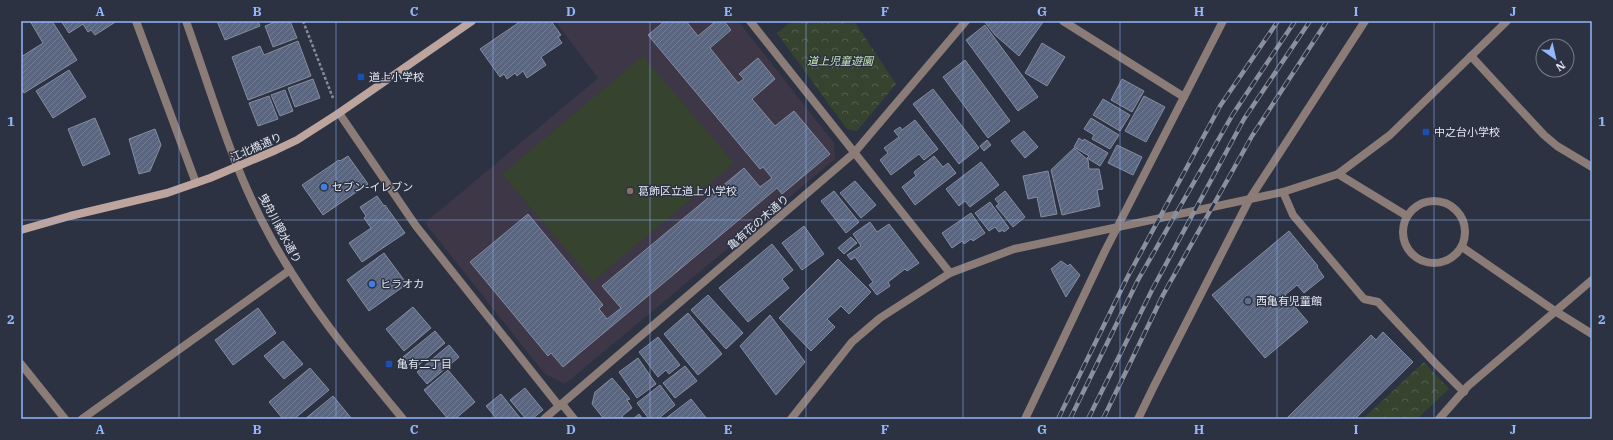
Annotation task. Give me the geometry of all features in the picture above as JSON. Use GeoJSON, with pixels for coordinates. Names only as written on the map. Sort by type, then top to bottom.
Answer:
{"type":"FeatureCollection","features":[{"type":"Feature","properties":{"kind":"main road","name":"江北橋通り"},"geometry":{"type":"LineString","coordinates":[[21,230],[70,216],[167,193],[238,167],[297,140],[339,113],[472,21]]}},
{"type":"Feature","properties":{"kind":"street"},"geometry":{"type":"LineString","coordinates":[[136,21],[196,183]]}},
{"type":"Feature","properties":{"kind":"street","name":"曳舟川親水通り"},"geometry":{"type":"LineString","coordinates":[[186,21],[238,167],[271,238],[290,270],[336,338],[403,419]]}},
{"type":"Feature","properties":{"kind":"street"},"geometry":{"type":"LineString","coordinates":[[750,21],[950,273]]}},
{"type":"Feature","properties":{"kind":"street","name":"亀有花の木通り"},"geometry":{"type":"LineString","coordinates":[[544,419],[854,153],[966,21]]}},
{"type":"Feature","properties":{"kind":"street"},"geometry":{"type":"LineString","coordinates":[[1063,21],[1184,97]]}},
{"type":"Feature","properties":{"kind":"street"},"geometry":{"type":"LineString","coordinates":[[1025,419],[1066,330],[1117,227],[1223,21]]}},
{"type":"Feature","properties":{"kind":"street"},"geometry":{"type":"LineString","coordinates":[[1138,419],[1249,200],[1365,21]]}},
{"type":"Feature","properties":{"kind":"street"},"geometry":{"type":"LineString","coordinates":[[791,419],[852,342],[880,318],[950,273],[1014,249],[1249,200],[1283,192],[1338,174],[1390,135],[1507,21]]}},
{"type":"Feature","properties":{"kind":"street"},"geometry":{"type":"LineString","coordinates":[[1471,56],[1544,135],[1557,146],[1592,167]]}},
{"type":"Feature","properties":{"kind":"street"},"geometry":{"type":"LineString","coordinates":[[339,113],[416,226],[574,419]]}},
{"type":"Feature","properties":{"kind":"street"},"geometry":{"type":"LineString","coordinates":[[1338,174],[1407,216]]}},
{"type":"Feature","properties":{"kind":"street"},"geometry":{"type":"LineString","coordinates":[[1283,192],[1293,215],[1364,299],[1378,302],[1464,392]]}},
{"type":"Feature","properties":{"kind":"street"},"geometry":{"type":"LineString","coordinates":[[1434,200],[1445,202],[1455,207],[1462,216],[1465,226],[1466,237],[1462,247],[1456,255],[1438,263],[1428,263],[1419,259],[1411,253],[1405,245],[1403,235],[1407,216],[1414,208],[1424,202],[1434,200]]}},
{"type":"Feature","properties":{"kind":"street"},"geometry":{"type":"LineString","coordinates":[[1462,247],[1555,311],[1592,334]]}},
{"type":"Feature","properties":{"kind":"street"},"geometry":{"type":"LineString","coordinates":[[82,419],[290,270]]}},
{"type":"Feature","properties":{"kind":"street"},"geometry":{"type":"LineString","coordinates":[[1439,419],[1464,392],[1592,280]]}},
{"type":"Feature","properties":{"kind":"street"},"geometry":{"type":"LineString","coordinates":[[21,364],[65,419]]}},
{"type":"Feature","properties":{"kind":"path"},"geometry":{"type":"LineString","coordinates":[[303,21],[339,113]]}},
{"type":"Feature","properties":{"kind":"shaded area","name":"葛飾区立道上小学校"},"geometry":{"type":"Polygon","coordinates":[[[555,21],[738,21],[834,143],[835,159],[565,384],[545,374],[425,223],[598,78],[555,21]]]}},
{"type":"Feature","properties":{"kind":"green space","name":"道上児童遊園"},"geometry":{"type":"Polygon","coordinates":[[[792,21],[845,21],[847,24],[854,21],[896,84],[857,131],[847,129],[777,33],[792,21]]]}},
{"type":"Feature","properties":{"kind":"green space"},"geometry":{"type":"Polygon","coordinates":[[[643,56],[734,163],[593,281],[502,174],[643,56]]]}},
{"type":"Feature","properties":{"kind":"green space"},"geometry":{"type":"Polygon","coordinates":[[[1424,362],[1449,389],[1417,419],[1363,419],[1424,362]]]}},
{"type":"Feature","properties":{"kind":"building"},"geometry":{"type":"Polygon","coordinates":[[[30,21],[52,21],[77,60],[24,93],[21,88],[21,57],[43,43],[30,21]]]}},
{"type":"Feature","properties":{"kind":"building"},"geometry":{"type":"Polygon","coordinates":[[[61,21],[117,21],[95,35],[91,30],[88,32],[83,24],[69,33],[61,21]]]}},
{"type":"Feature","properties":{"kind":"building"},"geometry":{"type":"Polygon","coordinates":[[[217,21],[258,21],[260,26],[225,40],[217,21]]]}},
{"type":"Feature","properties":{"kind":"building"},"geometry":{"type":"Polygon","coordinates":[[[278,21],[290,21],[297,38],[273,47],[265,26],[278,21]]]}},
{"type":"Feature","properties":{"kind":"building"},"geometry":{"type":"Polygon","coordinates":[[[521,21],[551,21],[561,35],[558,37],[562,43],[541,57],[546,65],[527,78],[523,71],[517,76],[515,73],[507,79],[504,74],[500,77],[480,49],[521,21]]]}},
{"type":"Feature","properties":{"kind":"building"},"geometry":{"type":"Polygon","coordinates":[[[665,21],[686,21],[698,36],[716,21],[724,21],[731,30],[710,48],[738,83],[744,79],[739,74],[758,58],[775,79],[752,99],[775,126],[794,111],[830,154],[782,194],[777,188],[563,367],[551,353],[548,356],[470,262],[528,214],[603,305],[599,309],[607,319],[621,308],[602,286],[744,168],[760,187],[772,178],[763,167],[760,169],[648,35],[665,21]]]}},
{"type":"Feature","properties":{"kind":"building"},"geometry":{"type":"Polygon","coordinates":[[[984,21],[1043,22],[1019,56],[995,35],[984,21]]]}},
{"type":"Feature","properties":{"kind":"building"},"geometry":{"type":"Polygon","coordinates":[[[985,25],[1038,97],[1018,111],[966,40],[985,25]]]}},
{"type":"Feature","properties":{"kind":"building"},"geometry":{"type":"Polygon","coordinates":[[[298,41],[311,76],[248,100],[232,57],[260,46],[264,55],[298,41]]]}},
{"type":"Feature","properties":{"kind":"building"},"geometry":{"type":"Polygon","coordinates":[[[1042,43],[1065,57],[1047,86],[1025,73],[1042,43]]]}},
{"type":"Feature","properties":{"kind":"building"},"geometry":{"type":"Polygon","coordinates":[[[965,60],[1010,121],[988,138],[943,77],[965,60]]]}},
{"type":"Feature","properties":{"kind":"building"},"geometry":{"type":"Polygon","coordinates":[[[69,70],[86,97],[53,118],[36,91],[69,70]]]}},
{"type":"Feature","properties":{"kind":"building"},"geometry":{"type":"Polygon","coordinates":[[[313,79],[320,98],[295,107],[288,88],[313,79]]]}},
{"type":"Feature","properties":{"kind":"building"},"geometry":{"type":"Polygon","coordinates":[[[1122,79],[1144,91],[1132,112],[1111,100],[1122,79]]]}},
{"type":"Feature","properties":{"kind":"building"},"geometry":{"type":"Polygon","coordinates":[[[933,89],[979,148],[959,164],[913,104],[933,89]]]}},
{"type":"Feature","properties":{"kind":"building"},"geometry":{"type":"Polygon","coordinates":[[[285,90],[293,111],[280,116],[271,95],[285,90]]]}},
{"type":"Feature","properties":{"kind":"building"},"geometry":{"type":"Polygon","coordinates":[[[269,96],[278,119],[258,126],[249,103],[269,96]]]}},
{"type":"Feature","properties":{"kind":"building"},"geometry":{"type":"Polygon","coordinates":[[[1144,96],[1165,107],[1146,142],[1125,131],[1144,96]]]}},
{"type":"Feature","properties":{"kind":"building"},"geometry":{"type":"Polygon","coordinates":[[[1103,99],[1130,115],[1120,131],[1093,115],[1103,99]]]}},
{"type":"Feature","properties":{"kind":"building"},"geometry":{"type":"Polygon","coordinates":[[[95,118],[110,154],[83,166],[68,129],[95,118]]]}},
{"type":"Feature","properties":{"kind":"building"},"geometry":{"type":"Polygon","coordinates":[[[1091,118],[1119,135],[1110,149],[1092,139],[1094,135],[1084,129],[1091,118]]]}},
{"type":"Feature","properties":{"kind":"building"},"geometry":{"type":"Polygon","coordinates":[[[915,120],[938,149],[924,160],[919,154],[891,175],[880,160],[888,153],[884,148],[899,137],[894,131],[900,127],[902,130],[915,120]]]}},
{"type":"Feature","properties":{"kind":"building"},"geometry":{"type":"Polygon","coordinates":[[[155,129],[161,145],[150,171],[139,174],[129,139],[155,129]]]}},
{"type":"Feature","properties":{"kind":"building"},"geometry":{"type":"Polygon","coordinates":[[[1024,131],[1038,147],[1025,158],[1011,141],[1024,131]]]}},
{"type":"Feature","properties":{"kind":"building"},"geometry":{"type":"Polygon","coordinates":[[[1079,138],[1083,141],[1084,139],[1108,153],[1100,166],[1087,158],[1089,156],[1074,147],[1079,138]]]}},
{"type":"Feature","properties":{"kind":"building"},"geometry":{"type":"Polygon","coordinates":[[[987,140],[991,145],[984,151],[980,146],[987,140]]]}},
{"type":"Feature","properties":{"kind":"building"},"geometry":{"type":"Polygon","coordinates":[[[1117,145],[1142,157],[1133,175],[1108,163],[1117,145]]]}},
{"type":"Feature","properties":{"kind":"building"},"geometry":{"type":"Polygon","coordinates":[[[1074,148],[1088,160],[1089,169],[1099,169],[1103,189],[1097,190],[1100,206],[1062,215],[1051,170],[1074,148]]]}},
{"type":"Feature","properties":{"kind":"building"},"geometry":{"type":"Polygon","coordinates":[[[348,156],[368,184],[323,215],[302,185],[339,160],[340,161],[348,156]]]}},
{"type":"Feature","properties":{"kind":"building"},"geometry":{"type":"Polygon","coordinates":[[[934,156],[943,167],[948,163],[956,173],[915,205],[902,187],[916,176],[914,172],[934,156]]]}},
{"type":"Feature","properties":{"kind":"building"},"geometry":{"type":"Polygon","coordinates":[[[981,162],[999,185],[970,207],[965,201],[959,206],[946,189],[981,162]]]}},
{"type":"Feature","properties":{"kind":"building"},"geometry":{"type":"Polygon","coordinates":[[[1048,171],[1057,214],[1041,217],[1037,197],[1028,199],[1023,176],[1048,171]]]}},
{"type":"Feature","properties":{"kind":"building"},"geometry":{"type":"Polygon","coordinates":[[[855,181],[876,205],[861,218],[840,193],[855,181]]]}},
{"type":"Feature","properties":{"kind":"building"},"geometry":{"type":"Polygon","coordinates":[[[834,191],[859,222],[846,233],[821,201],[834,191]]]}},
{"type":"Feature","properties":{"kind":"building"},"geometry":{"type":"Polygon","coordinates":[[[1005,191],[1025,217],[1013,227],[996,206],[999,204],[995,199],[1005,191]]]}},
{"type":"Feature","properties":{"kind":"building"},"geometry":{"type":"Polygon","coordinates":[[[377,196],[405,233],[362,262],[349,243],[371,228],[364,218],[366,216],[360,207],[377,196]]]}},
{"type":"Feature","properties":{"kind":"building"},"geometry":{"type":"Polygon","coordinates":[[[990,202],[1009,228],[1004,232],[1003,230],[999,232],[995,227],[989,231],[975,213],[990,202]]]}},
{"type":"Feature","properties":{"kind":"building"},"geometry":{"type":"Polygon","coordinates":[[[971,213],[985,233],[973,241],[971,239],[964,244],[962,241],[952,248],[942,233],[971,213]]]}},
{"type":"Feature","properties":{"kind":"building"},"geometry":{"type":"Polygon","coordinates":[[[870,222],[877,232],[889,224],[919,263],[907,271],[905,269],[888,282],[890,286],[877,295],[869,285],[873,282],[855,257],[851,260],[847,255],[861,246],[853,234],[870,222]]]}},
{"type":"Feature","properties":{"kind":"building"},"geometry":{"type":"Polygon","coordinates":[[[804,226],[824,254],[802,270],[782,243],[804,226]]]}},
{"type":"Feature","properties":{"kind":"building"},"geometry":{"type":"Polygon","coordinates":[[[1289,231],[1318,266],[1317,267],[1324,277],[1304,293],[1297,285],[1285,295],[1308,322],[1265,358],[1212,295],[1289,231]]]}},
{"type":"Feature","properties":{"kind":"building"},"geometry":{"type":"Polygon","coordinates":[[[851,237],[857,243],[844,254],[838,248],[851,237]]]}},
{"type":"Feature","properties":{"kind":"building"},"geometry":{"type":"Polygon","coordinates":[[[772,244],[793,270],[782,279],[789,288],[748,322],[719,288],[772,244]]]}},
{"type":"Feature","properties":{"kind":"building"},"geometry":{"type":"Polygon","coordinates":[[[384,253],[407,284],[369,311],[347,280],[384,253]]]}},
{"type":"Feature","properties":{"kind":"building"},"geometry":{"type":"Polygon","coordinates":[[[838,259],[871,292],[849,314],[841,306],[827,319],[835,327],[811,351],[779,318],[838,259]]]}},
{"type":"Feature","properties":{"kind":"building"},"geometry":{"type":"Polygon","coordinates":[[[1061,261],[1068,266],[1070,264],[1080,275],[1066,297],[1051,269],[1061,261]]]}},
{"type":"Feature","properties":{"kind":"building"},"geometry":{"type":"Polygon","coordinates":[[[708,295],[743,333],[726,349],[691,310],[708,295]]]}},
{"type":"Feature","properties":{"kind":"building"},"geometry":{"type":"Polygon","coordinates":[[[413,307],[431,328],[404,351],[386,329],[413,307]]]}},
{"type":"Feature","properties":{"kind":"building"},"geometry":{"type":"Polygon","coordinates":[[[258,308],[276,333],[233,365],[215,340],[258,308]]]}},
{"type":"Feature","properties":{"kind":"building"},"geometry":{"type":"Polygon","coordinates":[[[688,313],[722,354],[698,375],[664,334],[688,313]]]}},
{"type":"Feature","properties":{"kind":"building"},"geometry":{"type":"Polygon","coordinates":[[[770,315],[805,362],[776,395],[740,346],[770,315]]]}},
{"type":"Feature","properties":{"kind":"building"},"geometry":{"type":"Polygon","coordinates":[[[435,331],[445,343],[414,369],[403,357],[435,331]]]}},
{"type":"Feature","properties":{"kind":"building"},"geometry":{"type":"Polygon","coordinates":[[[1383,332],[1413,362],[1355,419],[1286,419],[1371,335],[1376,340],[1383,332]]]}},
{"type":"Feature","properties":{"kind":"building"},"geometry":{"type":"Polygon","coordinates":[[[658,337],[680,365],[669,374],[666,370],[658,377],[639,352],[658,337]]]}},
{"type":"Feature","properties":{"kind":"building"},"geometry":{"type":"Polygon","coordinates":[[[283,341],[303,364],[284,379],[264,356],[283,341]]]}},
{"type":"Feature","properties":{"kind":"building"},"geometry":{"type":"Polygon","coordinates":[[[449,345],[459,357],[427,384],[417,372],[449,345]]]}},
{"type":"Feature","properties":{"kind":"building"},"geometry":{"type":"Polygon","coordinates":[[[638,358],[656,384],[637,398],[619,372],[638,358]]]}},
{"type":"Feature","properties":{"kind":"building"},"geometry":{"type":"Polygon","coordinates":[[[685,366],[697,381],[675,398],[663,383],[685,366]]]}},
{"type":"Feature","properties":{"kind":"building"},"geometry":{"type":"Polygon","coordinates":[[[310,368],[329,390],[294,419],[283,419],[269,402],[310,368]]]}},
{"type":"Feature","properties":{"kind":"building"},"geometry":{"type":"Polygon","coordinates":[[[448,370],[475,402],[455,419],[448,419],[424,390],[448,370]]]}},
{"type":"Feature","properties":{"kind":"building"},"geometry":{"type":"Polygon","coordinates":[[[612,378],[630,399],[627,400],[632,408],[622,416],[624,419],[604,419],[592,404],[595,392],[612,378]]]}},
{"type":"Feature","properties":{"kind":"building"},"geometry":{"type":"Polygon","coordinates":[[[660,385],[675,405],[658,419],[649,419],[637,403],[660,385]]]}},
{"type":"Feature","properties":{"kind":"building"},"geometry":{"type":"Polygon","coordinates":[[[525,388],[543,410],[532,419],[526,419],[510,400],[525,388]]]}},
{"type":"Feature","properties":{"kind":"building"},"geometry":{"type":"Polygon","coordinates":[[[501,394],[521,419],[497,419],[486,406],[501,394]]]}},
{"type":"Feature","properties":{"kind":"building"},"geometry":{"type":"Polygon","coordinates":[[[333,396],[352,419],[305,419],[333,396]]]}},
{"type":"Feature","properties":{"kind":"building"},"geometry":{"type":"Polygon","coordinates":[[[691,399],[707,419],[665,419],[691,399]]]}},
{"type":"Feature","properties":{"kind":"building"},"geometry":{"type":"Polygon","coordinates":[[[639,414],[643,419],[633,419],[639,414]]]}},
{"type":"Feature","properties":{"kind":"railway"},"geometry":{"type":"LineString","coordinates":[[1058,419],[1127,278],[1220,106],[1278,21]]}},
{"type":"Feature","properties":{"kind":"railway"},"geometry":{"type":"LineString","coordinates":[[1070,419],[1138,280],[1233,114],[1295,21]]}},
{"type":"Feature","properties":{"kind":"railway"},"geometry":{"type":"LineString","coordinates":[[1088,419],[1152,290],[1244,119],[1310,21]]}},
{"type":"Feature","properties":{"kind":"railway"},"geometry":{"type":"LineString","coordinates":[[1103,419],[1163,295],[1252,136],[1327,21]]}},
{"type":"Feature","properties":{"kind":"place","name":"道上小学校"},"geometry":{"type":"Point","coordinates":[361,77]}},
{"type":"Feature","properties":{"kind":"place","name":"中之台小学校"},"geometry":{"type":"Point","coordinates":[1426,132]}},
{"type":"Feature","properties":{"kind":"place","name":"セブン-イレブン"},"geometry":{"type":"Point","coordinates":[324,187]}},
{"type":"Feature","properties":{"kind":"place","name":"葛飾区立道上小学校"},"geometry":{"type":"Point","coordinates":[630,191]}},
{"type":"Feature","properties":{"kind":"place","name":"ヒラオカ"},"geometry":{"type":"Point","coordinates":[372,284]}},
{"type":"Feature","properties":{"kind":"place","name":"西亀有児童館"},"geometry":{"type":"Point","coordinates":[1248,301]}},
{"type":"Feature","properties":{"kind":"place","name":"亀有二丁目"},"geometry":{"type":"Point","coordinates":[389,364]}}]}
